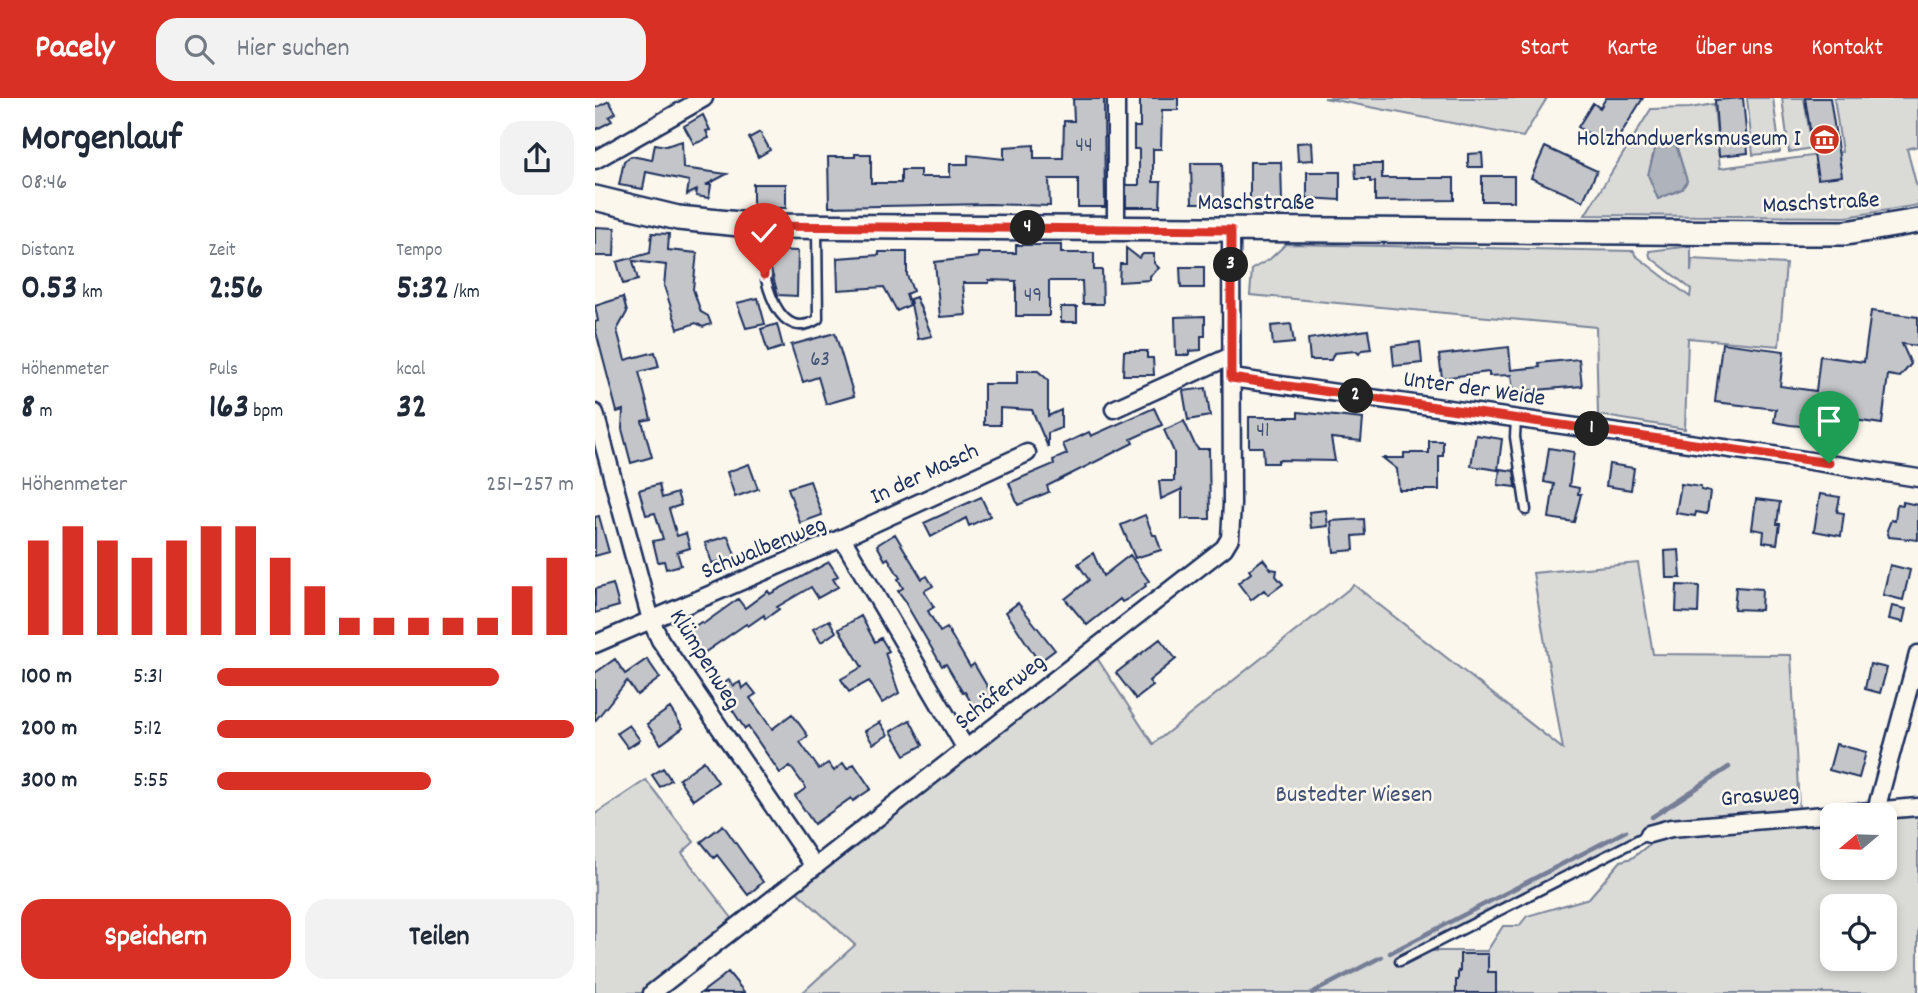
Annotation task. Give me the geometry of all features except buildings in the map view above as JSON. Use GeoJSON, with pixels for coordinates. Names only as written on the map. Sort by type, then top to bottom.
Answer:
{"type":"FeatureCollection","features":[{"type":"Feature","properties":{"kind":"street"},"geometry":{"type":"LineString","coordinates":[[595,160],[704,98]]}},
{"type":"Feature","properties":{"kind":"street"},"geometry":{"type":"LineString","coordinates":[[1116,98],[1116,229]]}},
{"type":"Feature","properties":{"kind":"street","name":"Maschstraße"},"geometry":{"type":"LineString","coordinates":[[595,198],[678,218],[760,226],[1832,233],[1875,230],[1918,221]]}},
{"type":"Feature","properties":{"kind":"street","name":"Schäferweg"},"geometry":{"type":"LineString","coordinates":[[652,993],[1224,548],[1230,538],[1232,504],[1231,230]]}},
{"type":"Feature","properties":{"kind":"street"},"geometry":{"type":"LineString","coordinates":[[1114,408],[1231,356]]}},
{"type":"Feature","properties":{"kind":"street","name":"Unter der Weide"},"geometry":{"type":"LineString","coordinates":[[1231,378],[1918,478]]}},
{"type":"Feature","properties":{"kind":"street","name":"Klümpenweg"},"geometry":{"type":"LineString","coordinates":[[595,413],[651,620],[660,640],[814,866]]}},
{"type":"Feature","properties":{"kind":"street","name":"In der Masch"},"geometry":{"type":"LineString","coordinates":[[842,538],[1027,453]]}},
{"type":"Feature","properties":{"kind":"street","name":"Schwalbenweg"},"geometry":{"type":"LineString","coordinates":[[595,644],[842,538],[966,748]]}},
{"type":"Feature","properties":{"kind":"street"},"geometry":{"type":"LineString","coordinates":[[1879,803],[1918,654]]}},
{"type":"Feature","properties":{"kind":"street","name":"Grasweg"},"geometry":{"type":"LineString","coordinates":[[1897,809],[1918,807]]}},
{"type":"Feature","properties":{"kind":"street","name":"Grasweg"},"geometry":{"type":"LineString","coordinates":[[1649,834],[1671,828],[1820,815]]}},
{"type":"Feature","properties":{"kind":"lane"},"geometry":{"type":"LineString","coordinates":[[760,226],[764,275],[781,315],[792,324],[808,326],[818,318],[817,226]]}},
{"type":"Feature","properties":{"kind":"lane"},"geometry":{"type":"LineString","coordinates":[[1515,419],[1515,437],[1526,510]]}},
{"type":"Feature","properties":{"kind":"lane"},"geometry":{"type":"LineString","coordinates":[[1400,961],[1649,834]]}},
{"type":"Feature","properties":{"kind":"green space"},"geometry":{"type":"Polygon","coordinates":[[[1324,98],[1547,98],[1523,137],[1324,98]]]}},
{"type":"Feature","properties":{"kind":"green space"},"geometry":{"type":"Polygon","coordinates":[[[1747,98],[1773,98],[1780,152],[1753,155],[1747,98]]]}},
{"type":"Feature","properties":{"kind":"green space"},"geometry":{"type":"Polygon","coordinates":[[[1782,98],[1804,98],[1812,148],[1789,152],[1782,98]]]}},
{"type":"Feature","properties":{"kind":"green space"},"geometry":{"type":"Polygon","coordinates":[[[1834,98],[1918,98],[1918,146],[1907,149],[1918,191],[1918,205],[1846,217],[1585,215],[1651,109],[1714,104],[1720,168],[1842,152],[1834,98]],[[1676,145],[1655,149],[1650,175],[1658,199],[1682,189],[1687,181],[1676,145]]]}},
{"type":"Feature","properties":{"kind":"green space"},"geometry":{"type":"Polygon","coordinates":[[[1286,244],[1634,251],[1635,255],[1690,297],[1691,289],[1650,257],[1649,251],[1691,246],[1691,272],[1692,259],[1786,264],[1779,346],[1688,338],[1685,429],[1598,415],[1596,327],[1250,295],[1252,269],[1270,259],[1286,244]]]}},
{"type":"Feature","properties":{"kind":"green space","name":"Bustedter Wiesen"},"geometry":{"type":"Polygon","coordinates":[[[1638,563],[1653,654],[1791,655],[1799,809],[1657,825],[1403,955],[1406,963],[1428,951],[1487,951],[1503,926],[1519,926],[1527,916],[1589,898],[1621,861],[1632,858],[1660,836],[1820,820],[1820,880],[1897,880],[1897,814],[1918,811],[1918,993],[802,993],[855,945],[795,890],[1097,658],[1153,744],[1354,585],[1563,749],[1533,573],[1638,563]]]}},
{"type":"Feature","properties":{"kind":"green space"},"geometry":{"type":"Polygon","coordinates":[[[646,780],[694,842],[682,853],[732,918],[642,993],[595,993],[595,814],[646,780]]]}},
{"type":"Feature","properties":{"kind":"shaded area"},"geometry":{"type":"Polygon","coordinates":[[[1665,142],[1676,145],[1687,181],[1682,189],[1658,199],[1648,175],[1655,149],[1665,142]]]}},
{"type":"Feature","properties":{"kind":"waterway"},"geometry":{"type":"LineString","coordinates":[[1652,817],[1729,767]]}},
{"type":"Feature","properties":{"kind":"waterway"},"geometry":{"type":"LineString","coordinates":[[1390,953],[1626,831]]}},
{"type":"Feature","properties":{"kind":"waterway"},"geometry":{"type":"LineString","coordinates":[[1312,993],[1381,957]]}},
{"type":"Feature","properties":{"kind":"place","name":"Holzhandwerksmuseum I"},"geometry":{"type":"Point","coordinates":[1824,140]}},
{"type":"Feature","properties":{"kind":"route"},"geometry":{"type":"LineString","coordinates":[[764,275],[760,226],[1231,230],[1231,378],[1829,463]]}}]}
